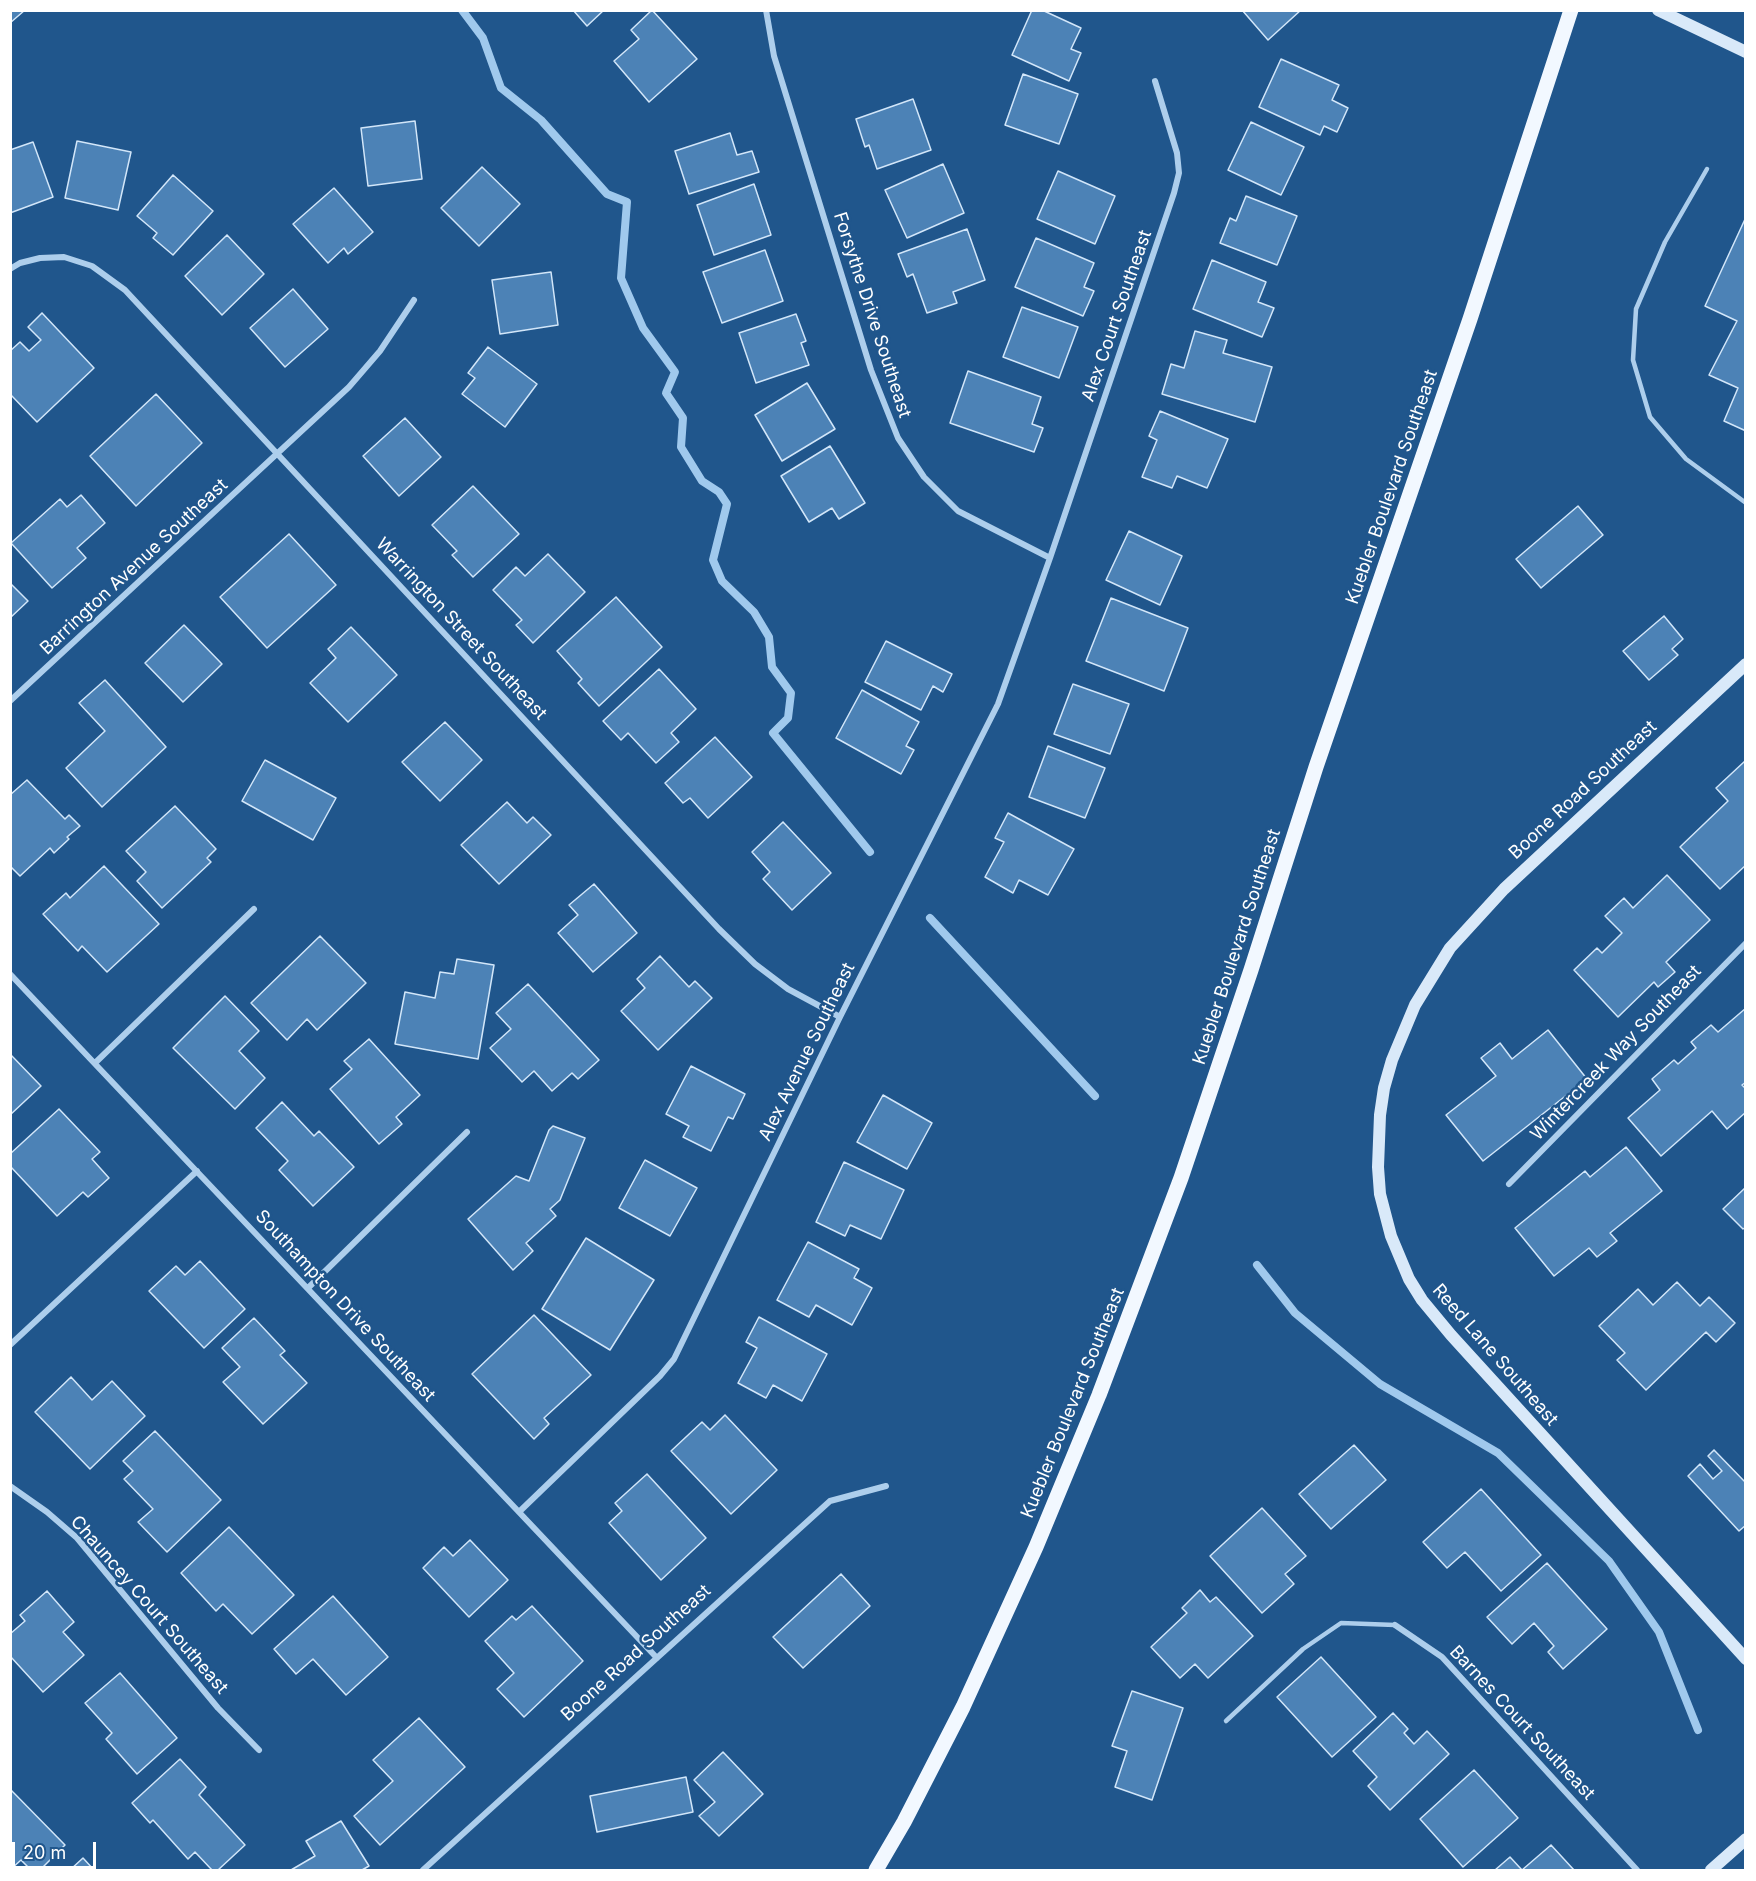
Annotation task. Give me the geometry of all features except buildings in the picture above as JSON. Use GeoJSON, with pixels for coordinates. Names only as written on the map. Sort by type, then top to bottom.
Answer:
{"type":"FeatureCollection","features":[{"type":"Feature","properties":{"kind":"main road","name":"Kuebler Boulevard Southeast"},"geometry":{"type":"LineString","coordinates":[[876,1870],[963,1707],[1036,1547],[1100,1395],[1173,1199],[1251,970],[1316,767],[1470,319],[1571,10]]}},
{"type":"Feature","properties":{"kind":"street","name":"Forsythe Drive Southeast"},"geometry":{"type":"LineString","coordinates":[[766,10],[774,56],[871,370],[898,438],[924,477],[958,511],[1050,558]]}},
{"type":"Feature","properties":{"kind":"street"},"geometry":{"type":"LineString","coordinates":[[1658,10],[1746,52]]}},
{"type":"Feature","properties":{"kind":"street","name":"Alex Court Southeast"},"geometry":{"type":"LineString","coordinates":[[1050,558],[1179,173],[1170,125],[1155,81]]}},
{"type":"Feature","properties":{"kind":"street","name":"Warrington Street Southeast"},"geometry":{"type":"LineString","coordinates":[[10,269],[20,263],[40,258],[64,257],[92,266],[125,290],[719,929],[755,964],[788,989],[840,1017]]}},
{"type":"Feature","properties":{"kind":"street","name":"Barrington Avenue Southeast"},"geometry":{"type":"LineString","coordinates":[[10,701],[349,387],[380,351],[414,300]]}},
{"type":"Feature","properties":{"kind":"street","name":"Alex Avenue Southeast"},"geometry":{"type":"LineString","coordinates":[[519,1512],[660,1376],[674,1359],[840,1017],[998,704],[1050,558]]}},
{"type":"Feature","properties":{"kind":"street","name":"Boone Road Southeast"},"geometry":{"type":"LineString","coordinates":[[1450,948],[1512,881],[1746,664]]}},
{"type":"Feature","properties":{"kind":"street"},"geometry":{"type":"LineString","coordinates":[[95,1063],[254,909]]}},
{"type":"Feature","properties":{"kind":"street","name":"Wintercreek Way Southeast"},"geometry":{"type":"LineString","coordinates":[[1509,1184],[1746,943]]}},
{"type":"Feature","properties":{"kind":"street","name":"Reed Lane Southeast"},"geometry":{"type":"LineString","coordinates":[[1450,948],[1411,1013],[1384,1088],[1380,1115],[1378,1167],[1386,1218],[1399,1257],[1422,1300],[1444,1328],[1746,1659]]}},
{"type":"Feature","properties":{"kind":"street","name":"Southampton Drive Southeast"},"geometry":{"type":"LineString","coordinates":[[10,974],[657,1658]]}},
{"type":"Feature","properties":{"kind":"street"},"geometry":{"type":"LineString","coordinates":[[308,1288],[466,1132]]}},
{"type":"Feature","properties":{"kind":"street"},"geometry":{"type":"LineString","coordinates":[[10,1345],[197,1171]]}},
{"type":"Feature","properties":{"kind":"street","name":"Chauncey Court Southeast"},"geometry":{"type":"LineString","coordinates":[[10,1486],[47,1512],[77,1538],[218,1708],[259,1750]]}},
{"type":"Feature","properties":{"kind":"street","name":"Boone Road Southeast"},"geometry":{"type":"LineString","coordinates":[[423,1870],[830,1501],[886,1486]]}},
{"type":"Feature","properties":{"kind":"street","name":"Barnes Court Southeast"},"geometry":{"type":"LineString","coordinates":[[1395,1625],[1442,1657],[1637,1870]]}},
{"type":"Feature","properties":{"kind":"street"},"geometry":{"type":"LineString","coordinates":[[1711,1870],[1746,1839]]}},
{"type":"Feature","properties":{"kind":"lane"},"geometry":{"type":"LineString","coordinates":[[1707,169],[1665,242],[1636,309],[1633,360],[1650,417],[1686,459],[1746,503]]}},
{"type":"Feature","properties":{"kind":"lane","name":"Barnes Court Southeast"},"geometry":{"type":"LineString","coordinates":[[1226,1721],[1303,1649],[1341,1623],[1395,1625]]}},
{"type":"Feature","properties":{"kind":"waterway"},"geometry":{"type":"LineString","coordinates":[[462,10],[483,38],[501,88],[541,120],[607,194],[627,202],[621,278],[643,328],[675,372],[666,393],[683,418],[681,447],[702,481],[719,492],[727,504],[713,560],[722,581],[754,612],[769,637],[772,667],[791,693],[788,718],[773,733],[870,852]]}},
{"type":"Feature","properties":{"kind":"waterway"},"geometry":{"type":"LineString","coordinates":[[930,918],[1095,1096]]}},
{"type":"Feature","properties":{"kind":"waterway"},"geometry":{"type":"LineString","coordinates":[[1257,1265],[1295,1313],[1380,1384],[1498,1453],[1609,1561],[1659,1632],[1698,1730]]}}]}
